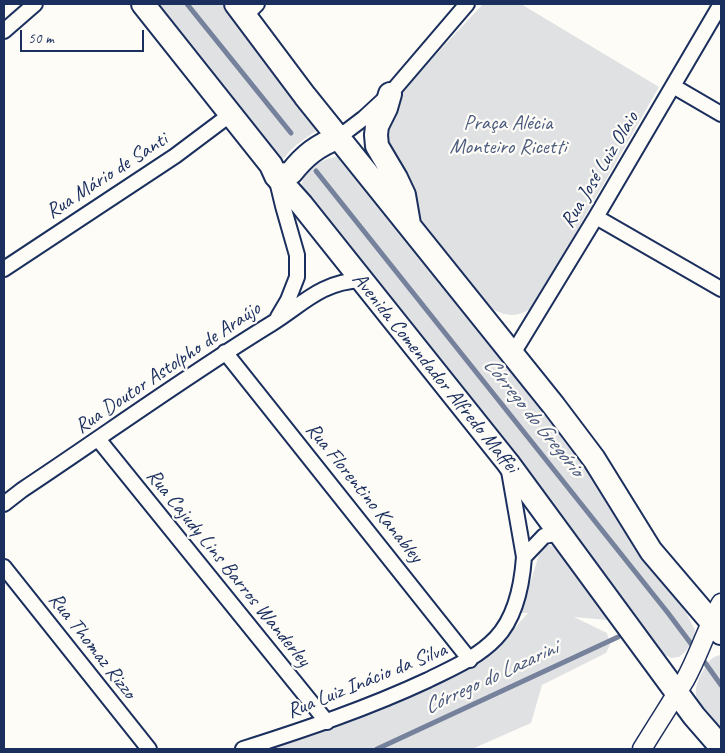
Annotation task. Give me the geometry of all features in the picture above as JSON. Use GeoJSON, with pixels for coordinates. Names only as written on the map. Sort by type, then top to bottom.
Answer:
{"type":"FeatureCollection","features":[{"type":"Feature","properties":{"kind":"main road","name":"Avenida Comendador Alfredo Maffei"},"geometry":{"type":"LineString","coordinates":[[142,4],[271,164],[276,176],[508,463],[681,686],[694,716],[721,748]]}},
{"type":"Feature","properties":{"kind":"main road"},"geometry":{"type":"LineString","coordinates":[[246,8],[305,96],[594,459],[651,551],[714,624]]}},
{"type":"Feature","properties":{"kind":"main road"},"geometry":{"type":"LineString","coordinates":[[390,94],[386,108],[377,126],[377,146],[404,195],[410,227]]}},
{"type":"Feature","properties":{"kind":"main road"},"geometry":{"type":"LineString","coordinates":[[276,176],[291,173],[303,158],[325,143],[339,137]]}},
{"type":"Feature","properties":{"kind":"street"},"geometry":{"type":"LineString","coordinates":[[4,31],[35,4]]}},
{"type":"Feature","properties":{"kind":"street"},"geometry":{"type":"LineString","coordinates":[[339,137],[364,118],[390,94],[467,4]]}},
{"type":"Feature","properties":{"kind":"street","name":"Rua José Luiz Olaio"},"geometry":{"type":"LineString","coordinates":[[512,355],[596,217],[721,4]]}},
{"type":"Feature","properties":{"kind":"street"},"geometry":{"type":"LineString","coordinates":[[672,86],[721,114]]}},
{"type":"Feature","properties":{"kind":"street","name":"Rua Mário de Santi"},"geometry":{"type":"LineString","coordinates":[[4,269],[176,156],[231,114]]}},
{"type":"Feature","properties":{"kind":"street"},"geometry":{"type":"LineString","coordinates":[[275,322],[288,300],[297,277],[297,255],[276,176]]}},
{"type":"Feature","properties":{"kind":"street"},"geometry":{"type":"LineString","coordinates":[[596,217],[721,288]]}},
{"type":"Feature","properties":{"kind":"street","name":"Rua Doutor Astolpho de Araújo"},"geometry":{"type":"LineString","coordinates":[[4,504],[225,352],[275,322],[300,304],[331,285],[345,280],[361,280]]}},
{"type":"Feature","properties":{"kind":"street","name":"Rua Florentino Kanabley"},"geometry":{"type":"LineString","coordinates":[[225,352],[470,660]]}},
{"type":"Feature","properties":{"kind":"street","name":"Rua Cajudy Lins Barros Wanderley"},"geometry":{"type":"LineString","coordinates":[[98,439],[327,722]]}},
{"type":"Feature","properties":{"kind":"street","name":"Rua Luiz Inácio da Silva"},"geometry":{"type":"LineString","coordinates":[[243,749],[327,722],[386,699],[470,660],[496,638],[507,622],[518,596],[524,557],[508,463]]}},
{"type":"Feature","properties":{"kind":"street"},"geometry":{"type":"LineString","coordinates":[[524,557],[544,536],[561,533]]}},
{"type":"Feature","properties":{"kind":"street","name":"Rua Thomaz Rizzo"},"geometry":{"type":"LineString","coordinates":[[4,567],[149,749]]}},
{"type":"Feature","properties":{"kind":"street"},"geometry":{"type":"LineString","coordinates":[[642,749],[681,686],[714,624]]}},
{"type":"Feature","properties":{"kind":"green space"},"geometry":{"type":"Polygon","coordinates":[[[151,4],[227,4],[316,126],[316,131],[281,159],[269,149],[151,4]]]}},
{"type":"Feature","properties":{"kind":"green space","name":"Praça Alécia Monteiro Ricetti"},"geometry":{"type":"Polygon","coordinates":[[[483,4],[521,4],[659,87],[533,307],[522,313],[511,315],[501,313],[489,307],[418,218],[411,184],[397,159],[389,152],[382,126],[396,97],[483,4]]]}},
{"type":"Feature","properties":{"kind":"green space"},"geometry":{"type":"Polygon","coordinates":[[[341,156],[477,322],[605,492],[632,544],[655,575],[682,605],[695,630],[694,638],[686,651],[679,657],[671,658],[657,650],[301,192],[304,177],[308,171],[320,162],[341,156]]]}},
{"type":"Feature","properties":{"kind":"green space"},"geometry":{"type":"Polygon","coordinates":[[[546,544],[556,547],[618,621],[574,617],[607,633],[610,645],[606,653],[542,685],[531,723],[472,749],[260,749],[328,729],[470,665],[503,641],[528,613],[521,613],[541,548],[546,544]]]}},
{"type":"Feature","properties":{"kind":"green space"},"geometry":{"type":"Polygon","coordinates":[[[721,655],[721,734],[699,704],[696,697],[696,689],[707,664],[713,658],[721,655]]]}},
{"type":"Feature","properties":{"kind":"waterway","name":"Córrego do Gregório"},"geometry":{"type":"LineString","coordinates":[[187,4],[291,133]]}},
{"type":"Feature","properties":{"kind":"waterway","name":"Córrego do Gregório"},"geometry":{"type":"LineString","coordinates":[[316,171],[695,649]]}},
{"type":"Feature","properties":{"kind":"waterway","name":"Córrego do Lazarini"},"geometry":{"type":"LineString","coordinates":[[377,749],[618,637]]}},
{"type":"Feature","properties":{"kind":"waterway","name":"Córrego do Gregório"},"geometry":{"type":"LineString","coordinates":[[701,657],[721,685]]}}]}
